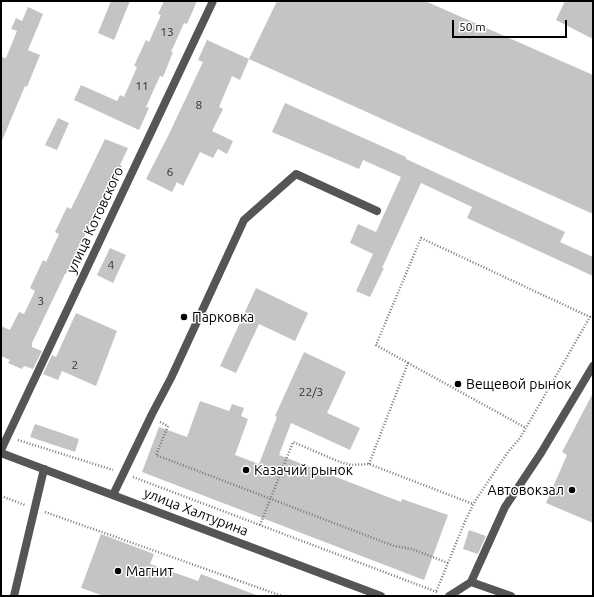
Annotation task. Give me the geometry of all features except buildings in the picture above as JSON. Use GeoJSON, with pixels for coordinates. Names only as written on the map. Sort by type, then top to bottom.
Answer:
{"type":"FeatureCollection","features":[{"type":"Feature","properties":{"kind":"street","name":"улица Котовского"},"geometry":{"type":"LineString","coordinates":[[1,451],[213,1]]}},
{"type":"Feature","properties":{"kind":"street"},"geometry":{"type":"LineString","coordinates":[[113,495],[122,473],[171,378],[244,220],[296,174],[377,211]]}},
{"type":"Feature","properties":{"kind":"street"},"geometry":{"type":"LineString","coordinates":[[445,595],[471,582],[505,508],[541,454],[593,366]]}},
{"type":"Feature","properties":{"kind":"street","name":"улица Халтурина"},"geometry":{"type":"LineString","coordinates":[[1,451],[44,469],[381,596]]}},
{"type":"Feature","properties":{"kind":"street"},"geometry":{"type":"LineString","coordinates":[[14,596],[44,469]]}},
{"type":"Feature","properties":{"kind":"street"},"geometry":{"type":"LineString","coordinates":[[471,582],[511,596]]}},
{"type":"Feature","properties":{"kind":"path"},"geometry":{"type":"LineString","coordinates":[[436,592],[473,504],[508,452],[520,438],[526,428],[590,317],[421,238],[376,345],[526,428]]}},
{"type":"Feature","properties":{"kind":"path"},"geometry":{"type":"LineString","coordinates":[[369,464],[408,363]]}},
{"type":"Feature","properties":{"kind":"path"},"geometry":{"type":"LineString","coordinates":[[149,419],[168,426],[156,455],[394,546],[412,549],[448,563]]}},
{"type":"Feature","properties":{"kind":"path"},"geometry":{"type":"LineString","coordinates":[[8,437],[122,473],[445,595]]}},
{"type":"Feature","properties":{"kind":"path"},"geometry":{"type":"LineString","coordinates":[[260,525],[293,442],[340,462],[351,465],[369,464],[473,504]]}},
{"type":"Feature","properties":{"kind":"path"},"geometry":{"type":"LineString","coordinates":[[1,496],[282,596]]}},
{"type":"Feature","properties":{"kind":"place","name":"Парковка"},"geometry":{"type":"Point","coordinates":[184,317]}},
{"type":"Feature","properties":{"kind":"place","name":"Вещевой рынок"},"geometry":{"type":"Point","coordinates":[458,384]}},
{"type":"Feature","properties":{"kind":"place","name":"Казачий рынок"},"geometry":{"type":"Point","coordinates":[246,470]}},
{"type":"Feature","properties":{"kind":"place","name":"Автовокзал"},"geometry":{"type":"Point","coordinates":[572,490]}},
{"type":"Feature","properties":{"kind":"place","name":"Магнит"},"geometry":{"type":"Point","coordinates":[118,571]}}]}
